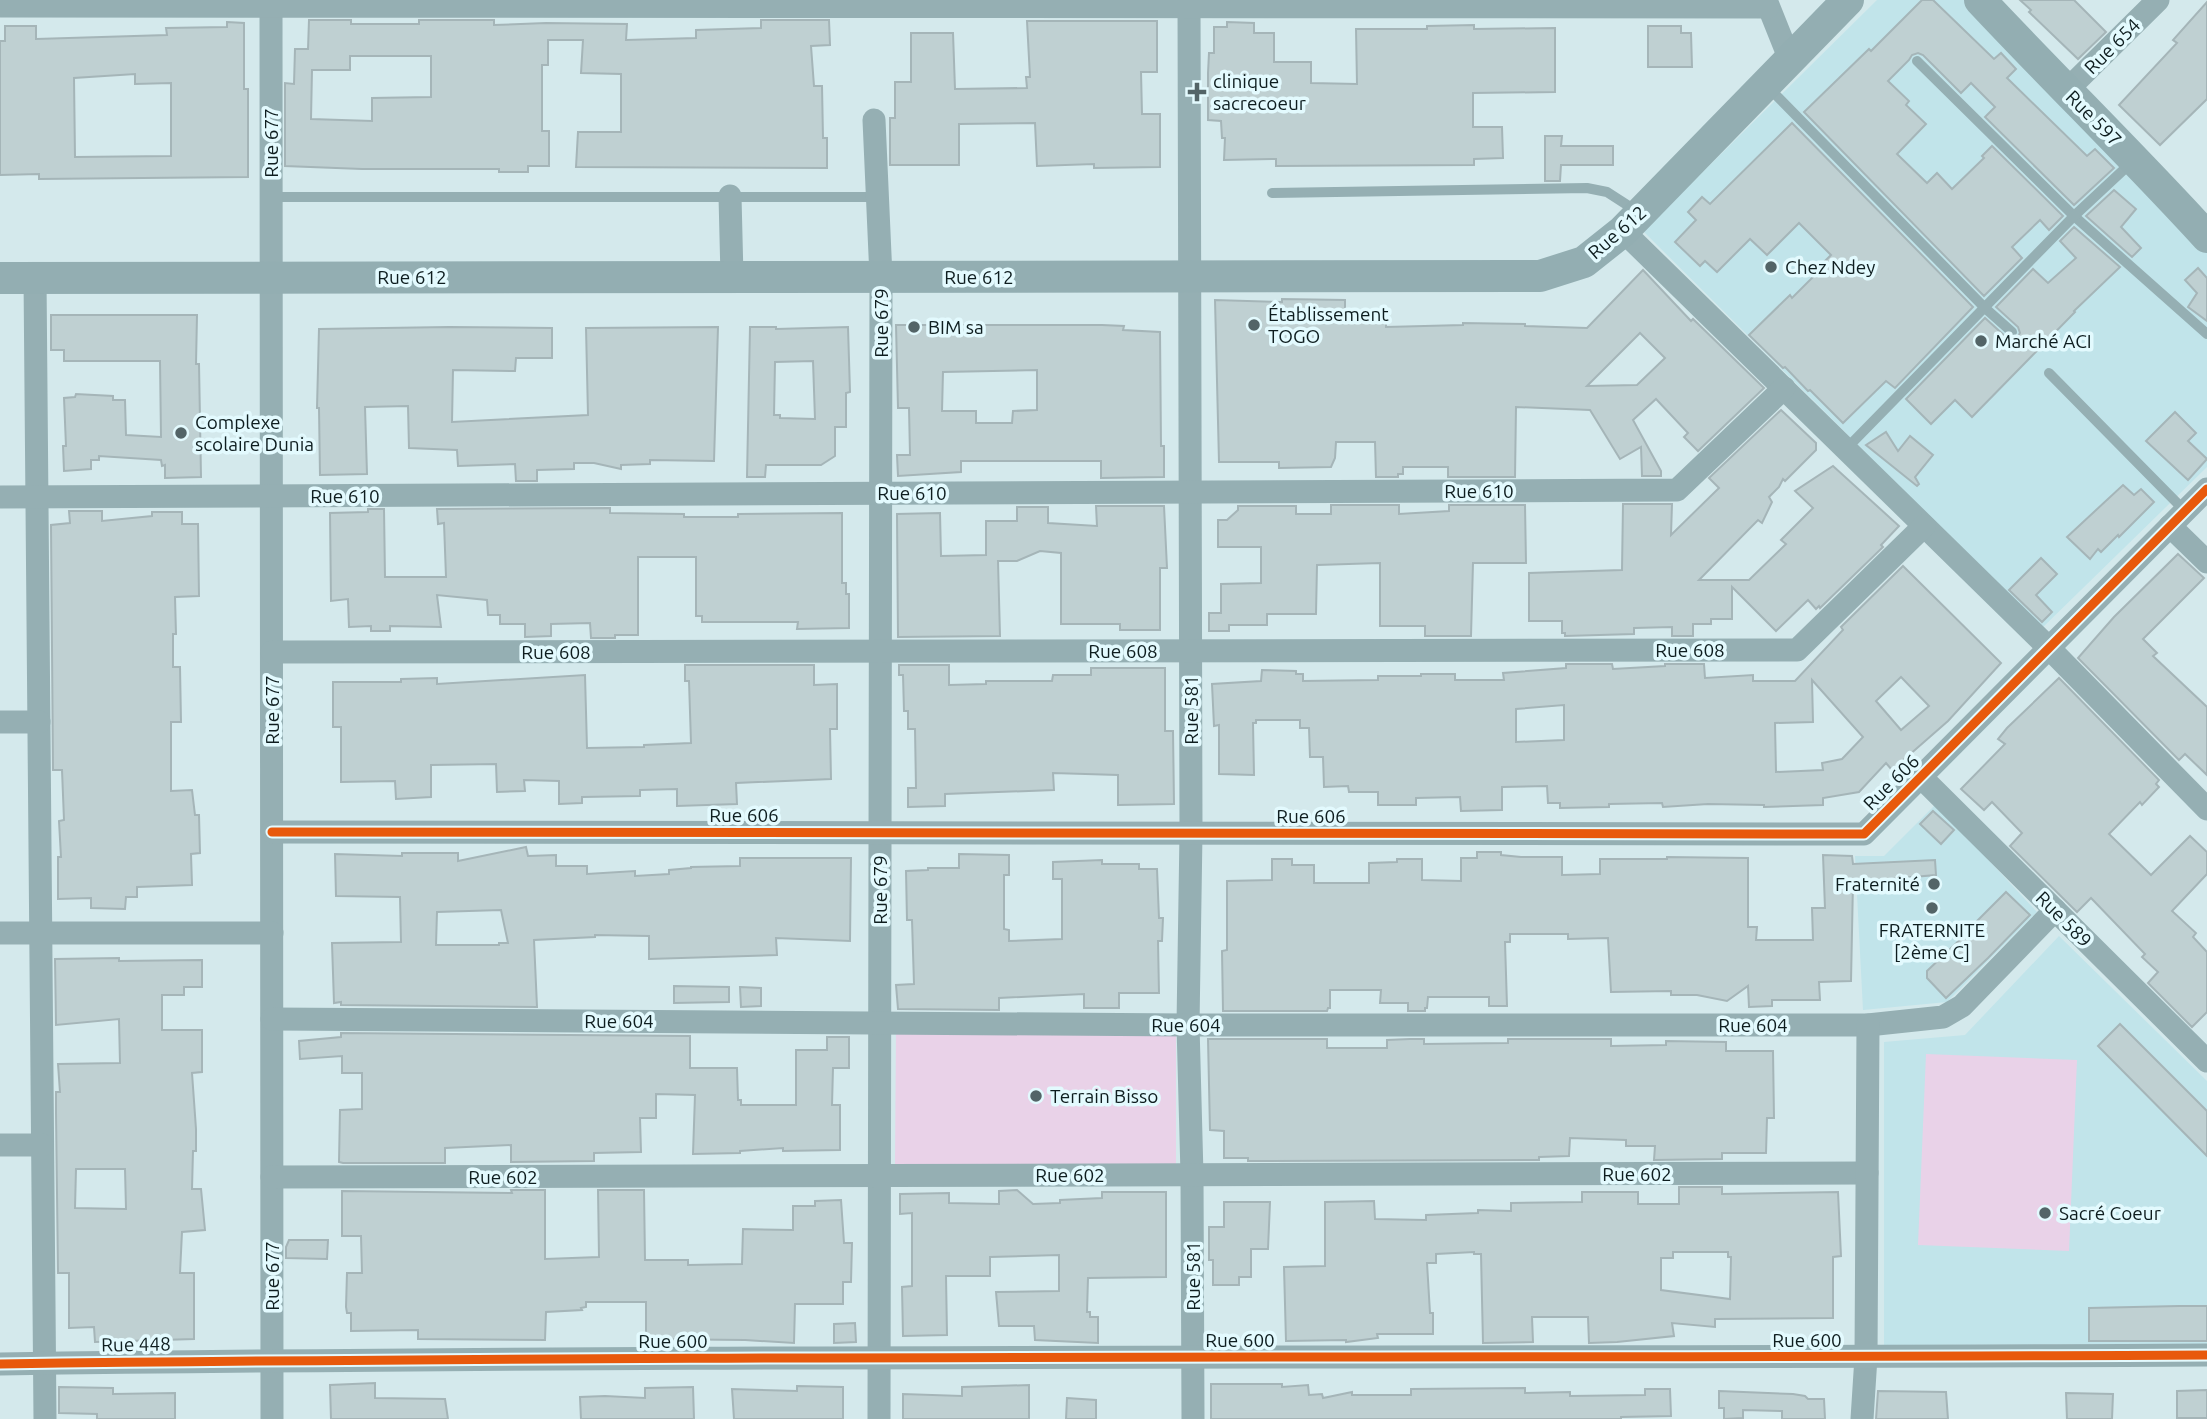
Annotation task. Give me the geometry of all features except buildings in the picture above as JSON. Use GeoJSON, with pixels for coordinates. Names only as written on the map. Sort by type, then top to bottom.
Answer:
{"type":"FeatureCollection","features":[{"type":"Feature","properties":{"kind":"street","name":"Rue 612"},"geometry":{"type":"LineString","coordinates":[[0,278],[1540,276],[1584,262],[1632,222],[1849,0]]}},
{"type":"Feature","properties":{"kind":"street","name":"Rue 597"},"geometry":{"type":"LineString","coordinates":[[1980,0],[2207,237]]}},
{"type":"Feature","properties":{"kind":"street","name":"Rue 654"},"geometry":{"type":"LineString","coordinates":[[2066,91],[2158,0]]}},
{"type":"Feature","properties":{"kind":"street"},"geometry":{"type":"LineString","coordinates":[[0,6],[271,3],[1767,3],[1790,60]]}},
{"type":"Feature","properties":{"kind":"street","name":"Rue 677"},"geometry":{"type":"LineString","coordinates":[[271,3],[272,1419]]}},
{"type":"Feature","properties":{"kind":"street","name":"Rue 581"},"geometry":{"type":"LineString","coordinates":[[1189,3],[1191,833],[1188,1025],[1193,1419]]}},
{"type":"Feature","properties":{"kind":"street","name":"Rue 679"},"geometry":{"type":"LineString","coordinates":[[874,120],[881,277],[879,1419]]}},
{"type":"Feature","properties":{"kind":"street"},"geometry":{"type":"LineString","coordinates":[[730,196],[732,277]]}},
{"type":"Feature","properties":{"kind":"street"},"geometry":{"type":"LineString","coordinates":[[1632,222],[1784,388],[2048,647],[2207,810]]}},
{"type":"Feature","properties":{"kind":"street"},"geometry":{"type":"LineString","coordinates":[[35,277],[45,1419]]}},
{"type":"Feature","properties":{"kind":"street","name":"Rue 610"},"geometry":{"type":"LineString","coordinates":[[0,498],[1677,490],[1784,388]]}},
{"type":"Feature","properties":{"kind":"street","name":"Rue 606"},"geometry":{"type":"LineString","coordinates":[[272,832],[1864,834],[2207,489]]}},
{"type":"Feature","properties":{"kind":"street"},"geometry":{"type":"LineString","coordinates":[[2178,518],[2207,562]]}},
{"type":"Feature","properties":{"kind":"street","name":"Rue 608"},"geometry":{"type":"LineString","coordinates":[[272,652],[1797,650],[1924,526]]}},
{"type":"Feature","properties":{"kind":"street"},"geometry":{"type":"LineString","coordinates":[[0,722],[38,722]]}},
{"type":"Feature","properties":{"kind":"street","name":"Rue 589"},"geometry":{"type":"LineString","coordinates":[[1921,776],[2207,1061]]}},
{"type":"Feature","properties":{"kind":"street","name":"Rue 604"},"geometry":{"type":"LineString","coordinates":[[272,1019],[1188,1025],[1868,1025],[1943,1017],[1962,1006],[2055,910]]}},
{"type":"Feature","properties":{"kind":"street"},"geometry":{"type":"LineString","coordinates":[[0,933],[272,933]]}},
{"type":"Feature","properties":{"kind":"street"},"geometry":{"type":"LineString","coordinates":[[1862,1419],[1866,1357],[1868,1025]]}},
{"type":"Feature","properties":{"kind":"street"},"geometry":{"type":"LineString","coordinates":[[0,1145],[42,1145]]}},
{"type":"Feature","properties":{"kind":"street","name":"Rue 602"},"geometry":{"type":"LineString","coordinates":[[272,1177],[1867,1173]]}},
{"type":"Feature","properties":{"kind":"street","name":"Rue 600"},"geometry":{"type":"LineString","coordinates":[[272,1360],[2207,1356]]}},
{"type":"Feature","properties":{"kind":"street","name":"Rue 448"},"geometry":{"type":"LineString","coordinates":[[0,1364],[272,1360]]}},
{"type":"Feature","properties":{"kind":"lane"},"geometry":{"type":"LineString","coordinates":[[1917,61],[2074,216],[2207,334]]}},
{"type":"Feature","properties":{"kind":"lane"},"geometry":{"type":"LineString","coordinates":[[1765,85],[1985,308],[2012,332]]}},
{"type":"Feature","properties":{"kind":"lane"},"geometry":{"type":"LineString","coordinates":[[1846,449],[2074,216],[2135,159]]}},
{"type":"Feature","properties":{"kind":"lane"},"geometry":{"type":"LineString","coordinates":[[1272,193],[1587,188],[1608,192],[1632,222]]}},
{"type":"Feature","properties":{"kind":"lane"},"geometry":{"type":"LineString","coordinates":[[271,197],[877,197]]}},
{"type":"Feature","properties":{"kind":"lane"},"geometry":{"type":"LineString","coordinates":[[2049,373],[2178,518]]}},
{"type":"Feature","properties":{"kind":"shaded area","name":"Marché ACI"},"geometry":{"type":"Polygon","coordinates":[[[1877,0],[1984,0],[2207,252],[2207,467],[2039,631],[1844,431],[1643,231],[1877,0]]]}},
{"type":"Feature","properties":{"kind":"shaded area","name":"Fraternité"},"geometry":{"type":"Polygon","coordinates":[[[1936,804],[2037,912],[1947,1002],[1863,1010],[1855,856],[1884,856],[1936,804]]]}},
{"type":"Feature","properties":{"kind":"shaded area","name":"Sacré Coeur"},"geometry":{"type":"Polygon","coordinates":[[[2059,936],[2207,1081],[2207,1344],[1884,1345],[1884,1042],[1965,1035],[2059,936]]]}},
{"type":"Feature","properties":{"kind":"shaded area","name":"Terrain Bisso"},"geometry":{"type":"Polygon","coordinates":[[[1176,1027],[1176,1165],[895,1165],[896,1028],[1176,1027]]]}},
{"type":"Feature","properties":{"kind":"shaded area"},"geometry":{"type":"Polygon","coordinates":[[[1926,1054],[2077,1060],[2069,1251],[1918,1245],[1926,1054]]]}},
{"type":"Feature","properties":{"kind":"cycle path"},"geometry":{"type":"LineString","coordinates":[[272,832],[1864,834],[2207,489]]}},
{"type":"Feature","properties":{"kind":"cycle path"},"geometry":{"type":"LineString","coordinates":[[0,1364],[828,1358],[2207,1355]]}},
{"type":"Feature","properties":{"kind":"place","name":"clinique sacrecoeur"},"geometry":{"type":"Point","coordinates":[1197,92]}},
{"type":"Feature","properties":{"kind":"place","name":"Chez Ndey"},"geometry":{"type":"Point","coordinates":[1771,267]}},
{"type":"Feature","properties":{"kind":"place","name":"Établissement TOGO"},"geometry":{"type":"Point","coordinates":[1254,325]}},
{"type":"Feature","properties":{"kind":"place","name":"BIM sa"},"geometry":{"type":"Point","coordinates":[914,327]}},
{"type":"Feature","properties":{"kind":"place","name":"Marché ACI"},"geometry":{"type":"Point","coordinates":[1981,341]}},
{"type":"Feature","properties":{"kind":"place","name":"Complexe scolaire Dunia"},"geometry":{"type":"Point","coordinates":[181,433]}},
{"type":"Feature","properties":{"kind":"place","name":"Fraternité"},"geometry":{"type":"Point","coordinates":[1934,884]}},
{"type":"Feature","properties":{"kind":"place","name":"FRATERNITE [2ème C]"},"geometry":{"type":"Point","coordinates":[1932,908]}},
{"type":"Feature","properties":{"kind":"place","name":"Terrain Bisso"},"geometry":{"type":"Point","coordinates":[1036,1096]}},
{"type":"Feature","properties":{"kind":"place","name":"Sacré Coeur"},"geometry":{"type":"Point","coordinates":[2045,1213]}}]}
